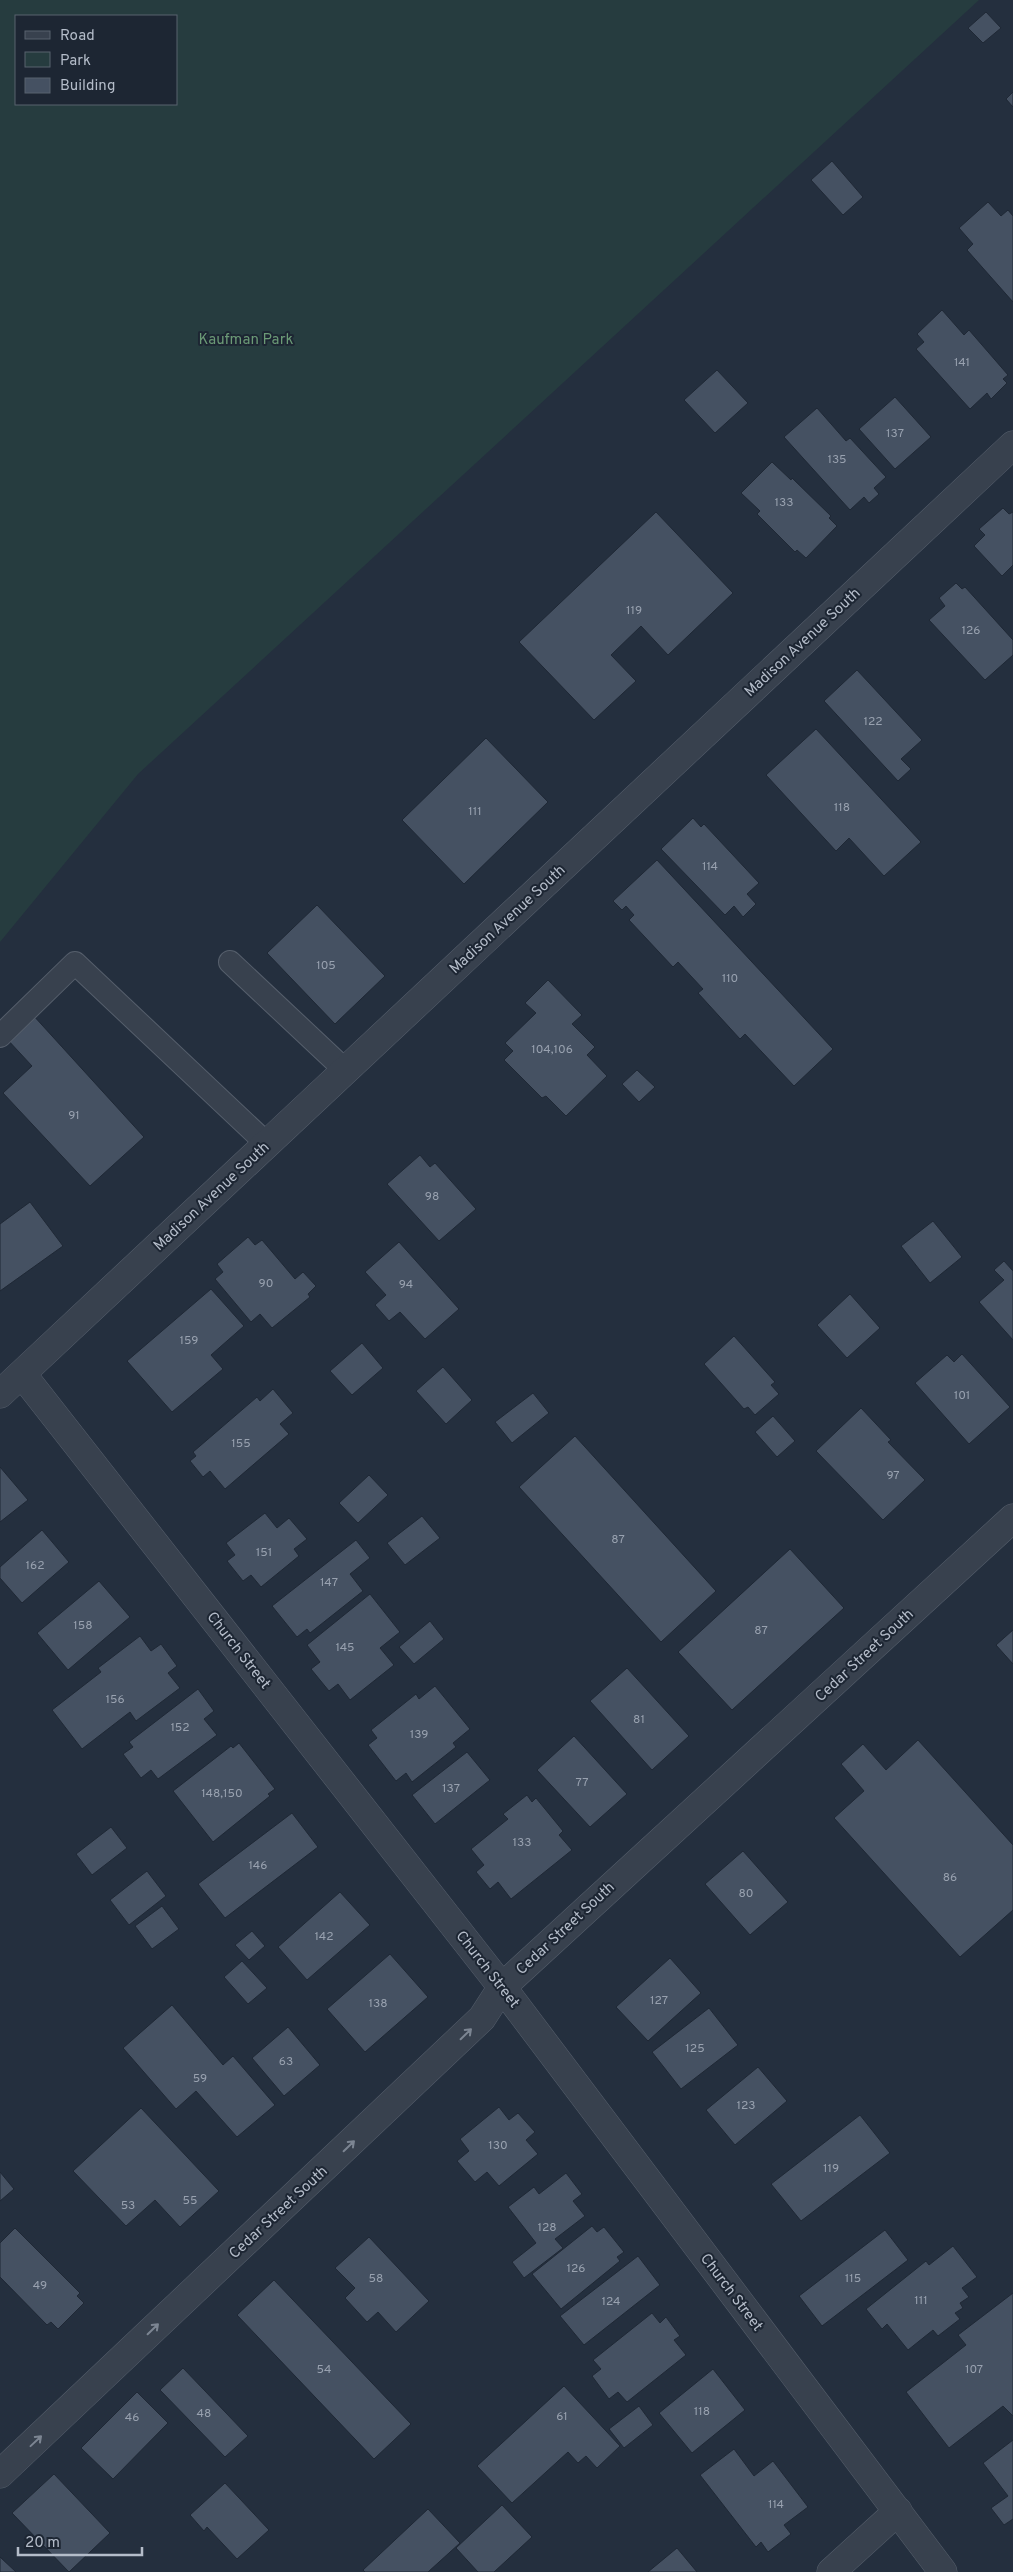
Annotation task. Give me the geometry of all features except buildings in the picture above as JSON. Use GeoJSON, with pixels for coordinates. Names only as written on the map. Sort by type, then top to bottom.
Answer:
{"type":"FeatureCollection","features":[{"type":"Feature","properties":{"kind":"street","name":"Madison Avenue South"},"geometry":{"type":"LineString","coordinates":[[0,1394],[1013,445]]}},
{"type":"Feature","properties":{"kind":"street","name":"Church Street"},"geometry":{"type":"LineString","coordinates":[[22,1374],[502,1986],[944,2572]]}},
{"type":"Feature","properties":{"kind":"street","name":"Cedar Street South"},"geometry":{"type":"LineString","coordinates":[[0,2474],[482,2018],[502,1986],[1013,1518]]}},
{"type":"Feature","properties":{"kind":"street"},"geometry":{"type":"LineString","coordinates":[[832,2572],[898,2511]]}},
{"type":"Feature","properties":{"kind":"lane"},"geometry":{"type":"LineString","coordinates":[[0,1036],[74,962],[267,1144]]}},
{"type":"Feature","properties":{"kind":"lane"},"geometry":{"type":"LineString","coordinates":[[230,962],[345,1070]]}},
{"type":"Feature","properties":{"kind":"green space","name":"Kaufman Park"},"geometry":{"type":"Polygon","coordinates":[[[0,0],[979,0],[138,774],[0,942],[0,0]]]}}]}
